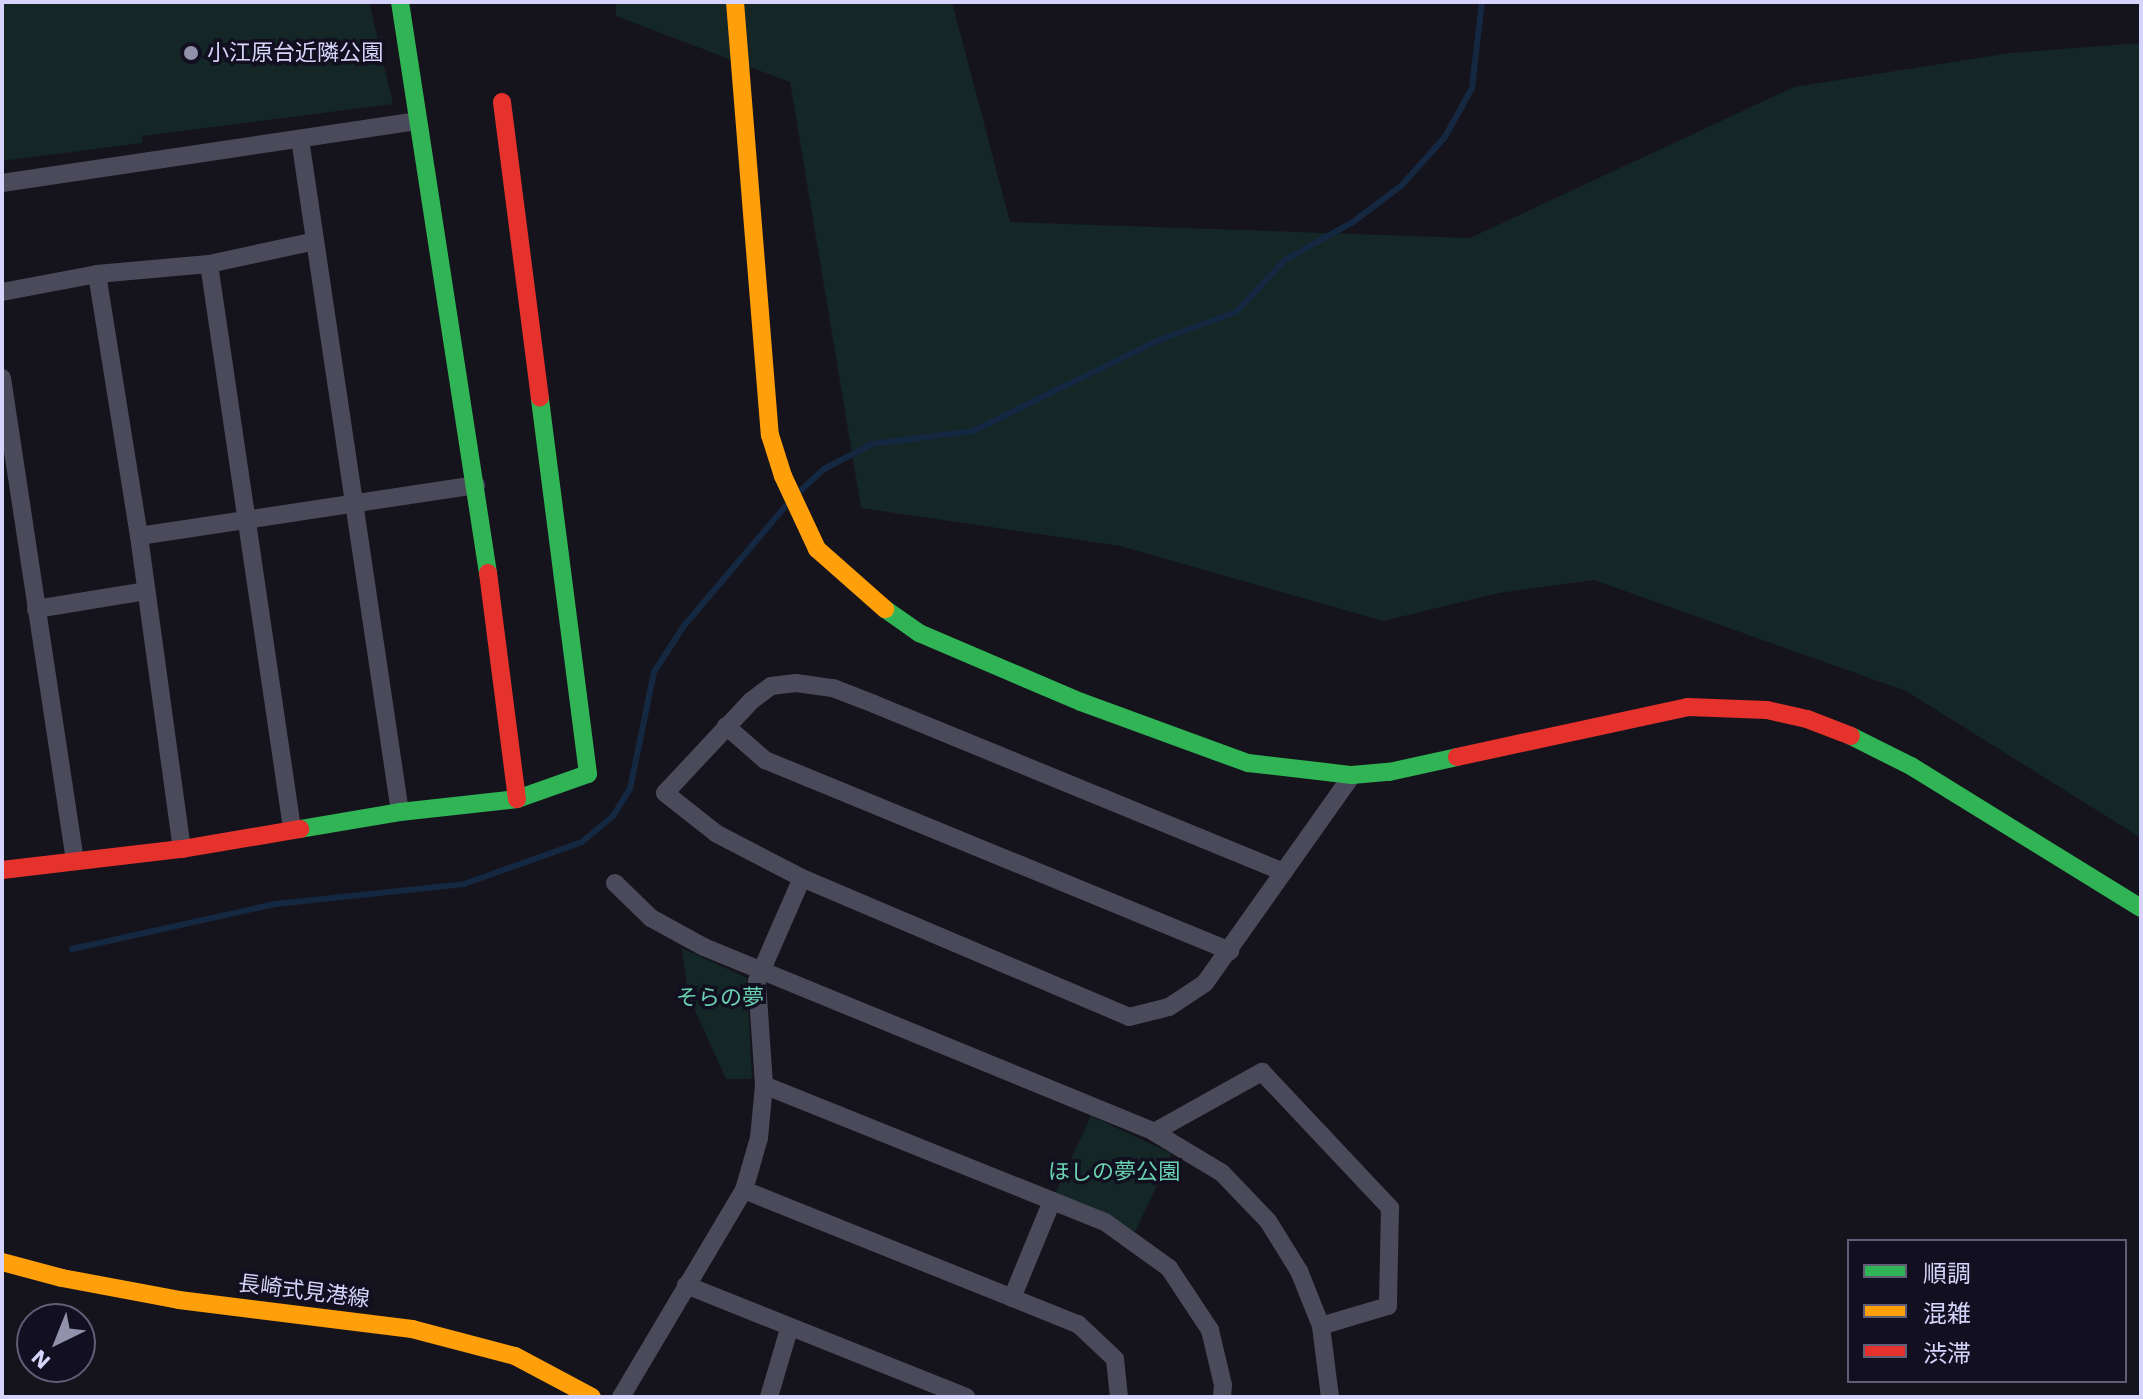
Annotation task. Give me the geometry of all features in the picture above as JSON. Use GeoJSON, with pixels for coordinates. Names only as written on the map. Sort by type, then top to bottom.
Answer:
{"type":"FeatureCollection","features":[{"type":"Feature","properties":{"kind":"street"},"geometry":{"type":"LineString","coordinates":[[400,2],[416,121],[476,485],[517,799]]}},
{"type":"Feature","properties":{"kind":"street"},"geometry":{"type":"LineString","coordinates":[[735,2],[756,295],[770,435],[783,476],[817,549],[876,603],[919,633],[1066,696],[1248,763],[1352,775],[1439,763],[1673,710],[1767,710],[1807,719],[1899,760],[2141,908]]}},
{"type":"Feature","properties":{"kind":"street"},"geometry":{"type":"LineString","coordinates":[[2,870],[182,849],[292,828],[517,799],[588,774],[502,102]]}},
{"type":"Feature","properties":{"kind":"street"},"geometry":{"type":"LineString","coordinates":[[2,183],[416,121]]}},
{"type":"Feature","properties":{"kind":"street"},"geometry":{"type":"LineString","coordinates":[[300,139],[400,812]]}},
{"type":"Feature","properties":{"kind":"street"},"geometry":{"type":"LineString","coordinates":[[2,292],[97,274],[209,264],[315,241]]}},
{"type":"Feature","properties":{"kind":"street"},"geometry":{"type":"LineString","coordinates":[[209,264],[244,521],[292,828]]}},
{"type":"Feature","properties":{"kind":"street"},"geometry":{"type":"LineString","coordinates":[[97,274],[139,536],[182,849]]}},
{"type":"Feature","properties":{"kind":"street"},"geometry":{"type":"LineString","coordinates":[[2,378],[75,860]]}},
{"type":"Feature","properties":{"kind":"street"},"geometry":{"type":"LineString","coordinates":[[139,536],[476,485]]}},
{"type":"Feature","properties":{"kind":"street"},"geometry":{"type":"LineString","coordinates":[[36,609],[146,591]]}},
{"type":"Feature","properties":{"kind":"street"},"geometry":{"type":"LineString","coordinates":[[1284,872],[833,688],[796,683],[771,686],[726,726],[665,793],[717,834],[802,878],[1129,1017],[1169,1007],[1205,983],[1230,951],[1352,775]]}},
{"type":"Feature","properties":{"kind":"street"},"geometry":{"type":"LineString","coordinates":[[726,726],[765,760],[1230,951]]}},
{"type":"Feature","properties":{"kind":"street"},"geometry":{"type":"LineString","coordinates":[[621,1397],[744,1190],[759,1138],[764,1085],[757,981],[802,878]]}},
{"type":"Feature","properties":{"kind":"street"},"geometry":{"type":"LineString","coordinates":[[615,883],[651,918],[704,947],[1154,1132],[1222,1173],[1268,1221],[1299,1271],[1321,1326],[1330,1397]]}},
{"type":"Feature","properties":{"kind":"street"},"geometry":{"type":"LineString","coordinates":[[1154,1132],[1262,1072],[1390,1208],[1388,1306],[1321,1326]]}},
{"type":"Feature","properties":{"kind":"street"},"geometry":{"type":"LineString","coordinates":[[764,1085],[1105,1222],[1169,1268],[1210,1330],[1223,1385],[1222,1397]]}},
{"type":"Feature","properties":{"kind":"street"},"geometry":{"type":"LineString","coordinates":[[744,1190],[1078,1324],[1115,1359],[1119,1397]]}},
{"type":"Feature","properties":{"kind":"street"},"geometry":{"type":"LineString","coordinates":[[1012,1298],[1052,1201]]}},
{"type":"Feature","properties":{"kind":"street","name":"長崎式見港線"},"geometry":{"type":"LineString","coordinates":[[2,1262],[179,1300],[412,1329],[515,1356],[592,1397]]}},
{"type":"Feature","properties":{"kind":"street"},"geometry":{"type":"LineString","coordinates":[[686,1285],[789,1329],[966,1397]]}},
{"type":"Feature","properties":{"kind":"street"},"geometry":{"type":"LineString","coordinates":[[769,1397],[789,1329]]}},
{"type":"Feature","properties":{"kind":"green space","name":"小江原台近隣公園"},"geometry":{"type":"Polygon","coordinates":[[[2,2],[369,2],[393,104],[142,136],[142,143],[2,161],[2,2]]]}},
{"type":"Feature","properties":{"kind":"green space"},"geometry":{"type":"Polygon","coordinates":[[[616,2],[952,2],[1010,222],[1470,238],[1794,87],[2010,53],[2141,43],[2141,838],[1906,691],[1594,580],[1499,593],[1383,621],[1120,546],[861,508],[790,82],[616,16],[616,2]]]}},
{"type":"Feature","properties":{"kind":"green space","name":"そらの夢"},"geometry":{"type":"Polygon","coordinates":[[[682,948],[747,978],[752,1079],[726,1079],[688,995],[682,948]]]}},
{"type":"Feature","properties":{"kind":"green space","name":"ほしの夢公園"},"geometry":{"type":"Polygon","coordinates":[[[1091,1116],[1172,1154],[1135,1232],[1055,1194],[1091,1116]]]}},
{"type":"Feature","properties":{"kind":"waterway"},"geometry":{"type":"LineString","coordinates":[[797,494],[824,469],[872,444],[973,431],[1159,340],[1236,312],[1285,260],[1353,222],[1401,186],[1445,137],[1472,88],[1482,2]]}},
{"type":"Feature","properties":{"kind":"waterway"},"geometry":{"type":"LineString","coordinates":[[72,949],[275,904],[464,884],[582,842],[613,816],[630,789],[654,672],[683,627],[789,502]]}},
{"type":"Feature","properties":{"kind":"traffic: fast"},"geometry":{"type":"LineString","coordinates":[[400,2],[488,573]]}},
{"type":"Feature","properties":{"kind":"traffic: fast"},"geometry":{"type":"LineString","coordinates":[[300,829],[400,812],[517,799],[588,774],[540,398]]}},
{"type":"Feature","properties":{"kind":"traffic: fast"},"geometry":{"type":"LineString","coordinates":[[885,609],[919,633],[1081,702],[1248,763],[1352,775],[1389,772],[1457,757]]}},
{"type":"Feature","properties":{"kind":"traffic: fast"},"geometry":{"type":"LineString","coordinates":[[1851,736],[1911,766],[2141,908]]}},
{"type":"Feature","properties":{"kind":"traffic: slow"},"geometry":{"type":"LineString","coordinates":[[735,2],[770,435],[783,476],[817,549],[885,609]]}},
{"type":"Feature","properties":{"kind":"traffic: slow"},"geometry":{"type":"LineString","coordinates":[[2,1262],[62,1278],[179,1300],[412,1329],[515,1356],[592,1397]]}},
{"type":"Feature","properties":{"kind":"traffic: jam"},"geometry":{"type":"LineString","coordinates":[[502,102],[540,398]]}},
{"type":"Feature","properties":{"kind":"traffic: jam"},"geometry":{"type":"LineString","coordinates":[[488,573],[517,799]]}},
{"type":"Feature","properties":{"kind":"traffic: jam"},"geometry":{"type":"LineString","coordinates":[[1457,757],[1688,707],[1767,710],[1807,719],[1851,736]]}},
{"type":"Feature","properties":{"kind":"traffic: jam"},"geometry":{"type":"LineString","coordinates":[[2,870],[182,849],[300,829]]}},
{"type":"Feature","properties":{"kind":"place","name":"小江原台近隣公園"},"geometry":{"type":"Point","coordinates":[191,53]}}]}
